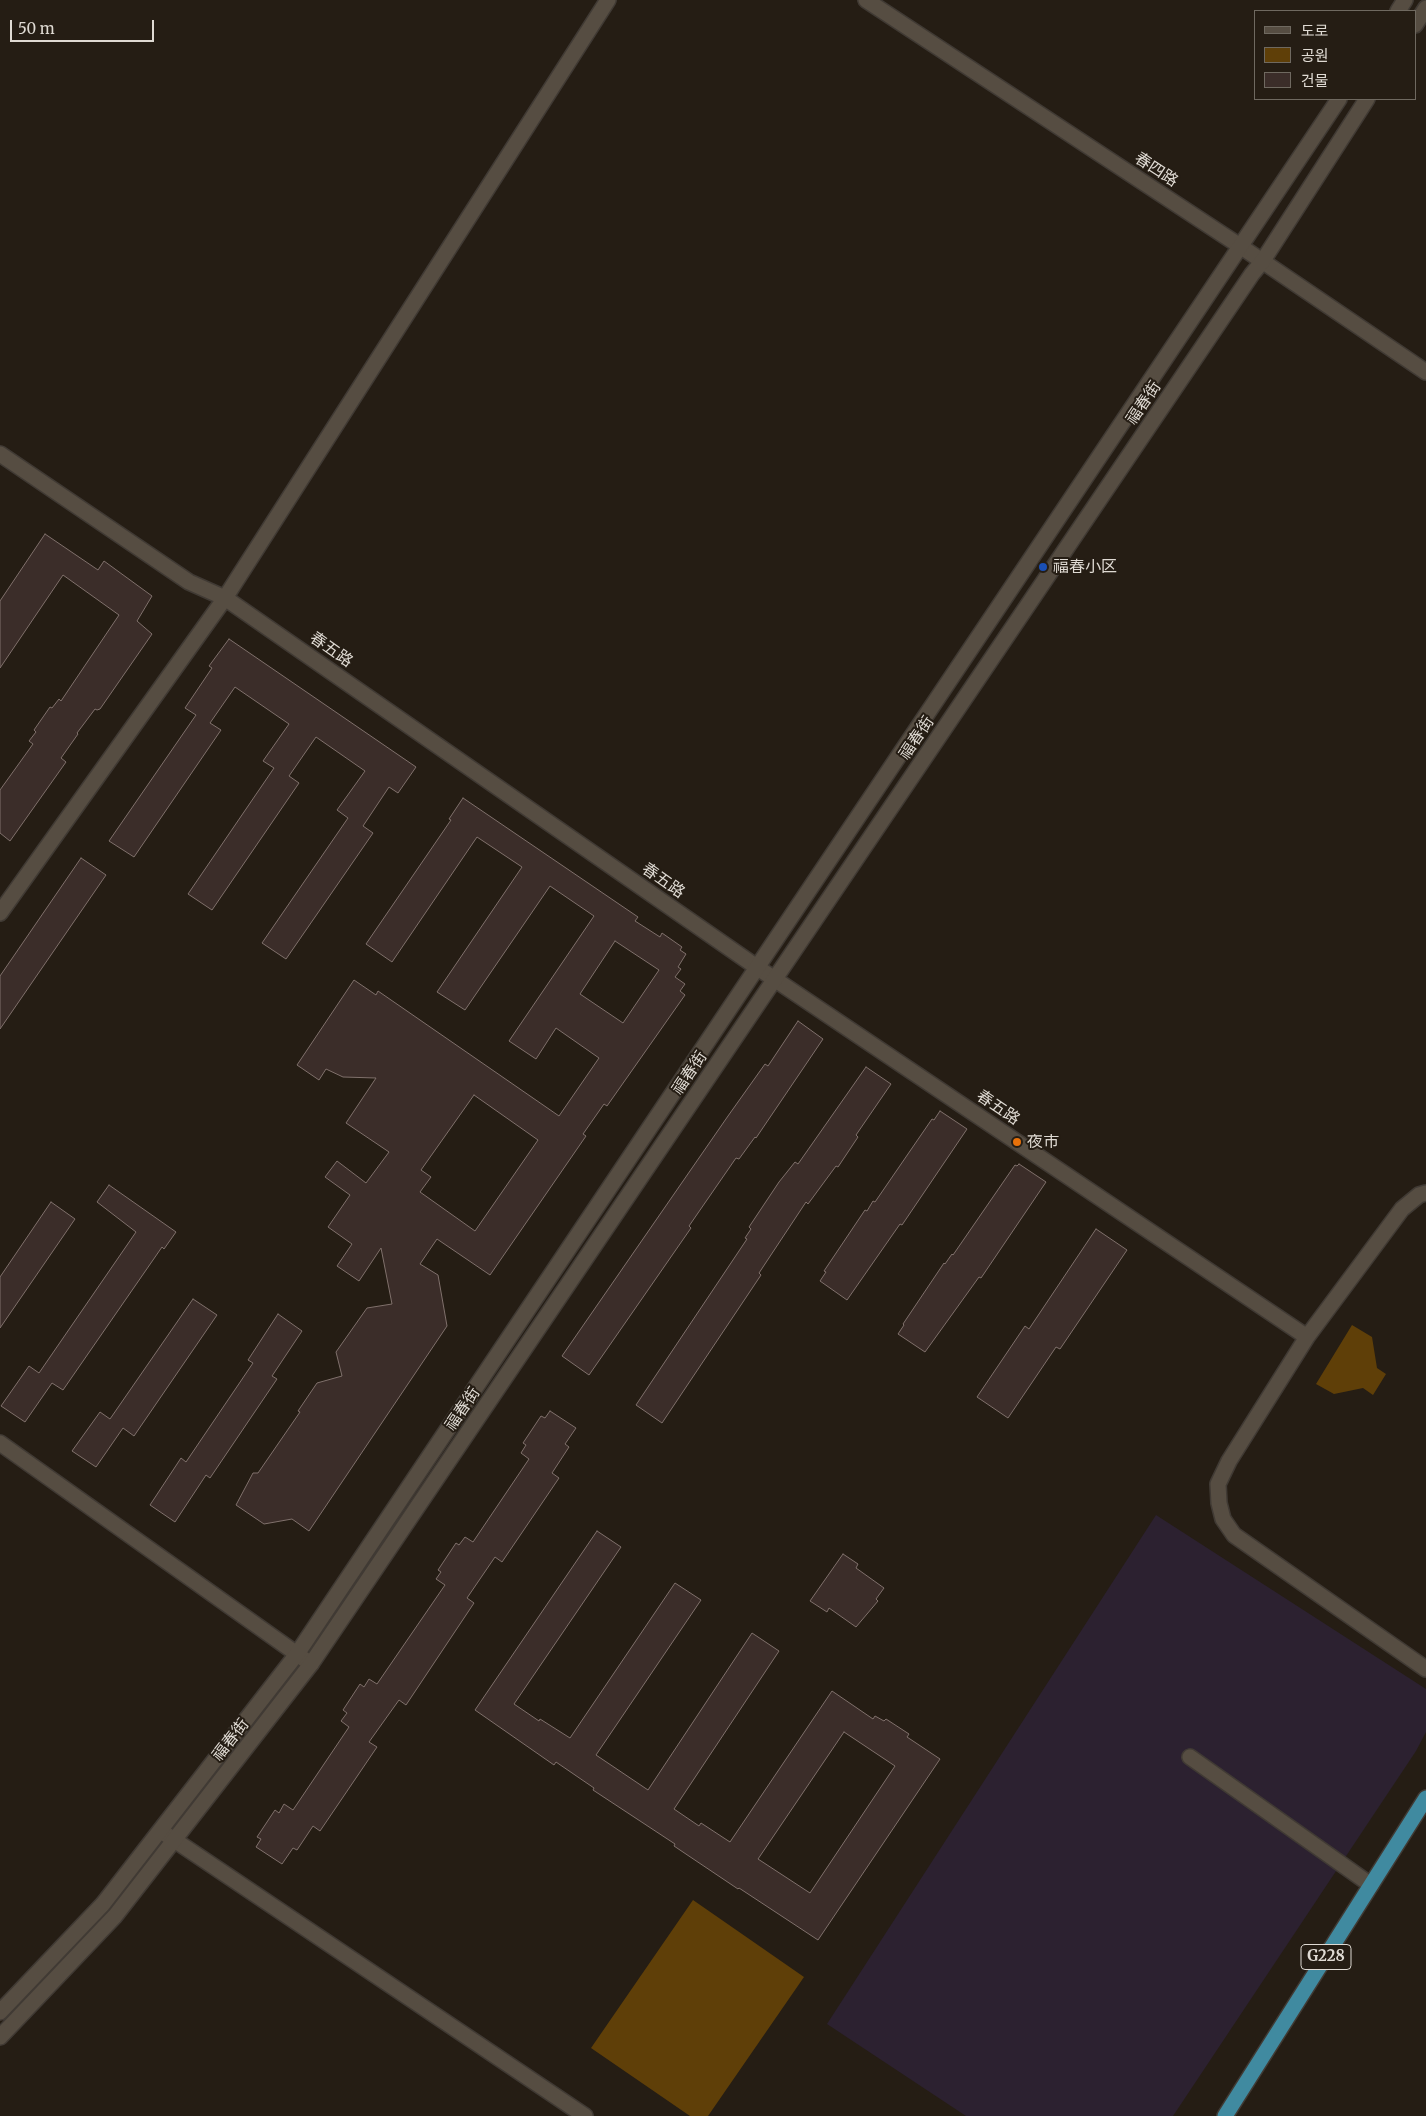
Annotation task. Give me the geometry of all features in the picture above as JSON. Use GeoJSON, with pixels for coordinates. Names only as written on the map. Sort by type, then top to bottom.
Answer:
{"type":"FeatureCollection","features":[{"type":"Feature","properties":{"kind":"highway","name":"G228"},"geometry":{"type":"LineString","coordinates":[[1226,2116],[1426,1798]]}},
{"type":"Feature","properties":{"kind":"street"},"geometry":{"type":"LineString","coordinates":[[0,913],[225,598],[608,0]]}},
{"type":"Feature","properties":{"kind":"street","name":"春四路"},"geometry":{"type":"LineString","coordinates":[[866,0],[1240,246],[1426,372]]}},
{"type":"Feature","properties":{"kind":"street"},"geometry":{"type":"LineString","coordinates":[[1416,24],[1426,8]]}},
{"type":"Feature","properties":{"kind":"street","name":"福春街"},"geometry":{"type":"LineString","coordinates":[[0,2012],[102,1904],[161,1831],[297,1654],[1338,100]]}},
{"type":"Feature","properties":{"kind":"street","name":"福春街"},"geometry":{"type":"LineString","coordinates":[[0,2037],[115,1916],[311,1664],[1252,274],[1262,262],[1367,100]]}},
{"type":"Feature","properties":{"kind":"street","name":"春五路"},"geometry":{"type":"LineString","coordinates":[[0,454],[189,582],[225,598],[758,968],[1307,1337]]}},
{"type":"Feature","properties":{"kind":"street"},"geometry":{"type":"LineString","coordinates":[[1426,1193],[1419,1195],[1402,1209],[1307,1337],[1229,1461],[1218,1484],[1222,1519],[1234,1534],[1426,1669]]}},
{"type":"Feature","properties":{"kind":"street"},"geometry":{"type":"LineString","coordinates":[[0,1443],[311,1664]]}},
{"type":"Feature","properties":{"kind":"street"},"geometry":{"type":"LineString","coordinates":[[1190,1757],[1371,1885]]}},
{"type":"Feature","properties":{"kind":"street"},"geometry":{"type":"LineString","coordinates":[[161,1831],[585,2116]]}},
{"type":"Feature","properties":{"kind":"shaded area"},"geometry":{"type":"Polygon","coordinates":[[[1156,1515],[1426,1689],[1426,1732],[1416,1751],[1173,2116],[966,2116],[827,2024],[1156,1515]]]}},
{"type":"Feature","properties":{"kind":"green space"},"geometry":{"type":"Polygon","coordinates":[[[1352,1325],[1372,1337],[1377,1368],[1386,1374],[1373,1395],[1363,1388],[1334,1394],[1316,1384],[1352,1325]]]}},
{"type":"Feature","properties":{"kind":"green space"},"geometry":{"type":"Polygon","coordinates":[[[693,1900],[804,1977],[708,2116],[690,2116],[591,2048],[693,1900]]]}},
{"type":"Feature","properties":{"kind":"building"},"geometry":{"type":"Polygon","coordinates":[[[45,534],[98,570],[104,561],[152,596],[137,621],[152,634],[100,709],[95,709],[77,733],[61,758],[66,762],[10,841],[0,833],[0,790],[33,744],[29,741],[36,732],[34,730],[50,707],[52,708],[59,699],[61,701],[119,615],[63,575],[0,668],[0,601],[45,534]]]}},
{"type":"Feature","properties":{"kind":"building"},"geometry":{"type":"Polygon","coordinates":[[[229,639],[416,767],[398,793],[389,787],[363,826],[373,833],[286,959],[262,943],[348,818],[337,810],[365,771],[316,737],[289,776],[299,783],[212,910],[188,894],[274,768],[263,761],[289,724],[235,687],[210,723],[221,730],[134,857],[109,841],[196,715],[185,708],[212,668],[209,666],[229,639]]]}},
{"type":"Feature","properties":{"kind":"building"},"geometry":{"type":"Polygon","coordinates":[[[463,798],[638,917],[635,921],[660,937],[662,933],[682,947],[680,950],[686,954],[678,967],[681,969],[675,977],[685,984],[680,991],[685,995],[607,1106],[604,1104],[583,1134],[586,1136],[490,1275],[437,1239],[420,1264],[438,1275],[447,1326],[309,1531],[292,1519],[264,1524],[236,1505],[253,1473],[258,1473],[300,1412],[298,1411],[317,1383],[342,1376],[336,1352],[367,1308],[392,1304],[381,1248],[359,1281],[337,1266],[352,1244],[328,1227],[350,1195],[325,1177],[337,1161],[366,1183],[389,1152],[346,1123],[376,1078],[343,1077],[326,1069],[319,1080],[297,1065],[354,980],[376,995],[378,991],[559,1116],[599,1058],[556,1028],[536,1059],[509,1041],[594,916],[550,886],[465,1010],[437,992],[522,867],[477,837],[392,962],[366,944],[451,820],[449,819],[463,798]],[[615,941],[580,994],[623,1023],[659,970],[615,941]],[[474,1095],[421,1170],[431,1177],[420,1192],[475,1231],[538,1140],[474,1095]]]}},
{"type":"Feature","properties":{"kind":"building"},"geometry":{"type":"Polygon","coordinates":[[[81,858],[106,875],[0,1029],[0,976],[81,858]]]}},
{"type":"Feature","properties":{"kind":"building"},"geometry":{"type":"Polygon","coordinates":[[[798,1021],[823,1039],[756,1138],[739,1159],[736,1158],[689,1226],[691,1228],[589,1375],[562,1356],[728,1116],[765,1064],[768,1066],[798,1021]]]}},
{"type":"Feature","properties":{"kind":"building"},"geometry":{"type":"Polygon","coordinates":[[[866,1067],[891,1084],[856,1135],[858,1137],[838,1167],[836,1166],[808,1204],[806,1202],[759,1273],[761,1275],[662,1423],[636,1405],[747,1239],[745,1238],[751,1229],[749,1227],[779,1182],[795,1162],[798,1164],[866,1067]]]}},
{"type":"Feature","properties":{"kind":"building"},"geometry":{"type":"Polygon","coordinates":[[[940,1111],[967,1129],[902,1225],[900,1224],[847,1300],[820,1281],[826,1272],[824,1271],[865,1210],[867,1211],[873,1201],[875,1202],[932,1119],[934,1120],[940,1111]]]}},
{"type":"Feature","properties":{"kind":"building"},"geometry":{"type":"Polygon","coordinates":[[[1019,1164],[1046,1182],[981,1278],[979,1277],[925,1352],[898,1334],[903,1324],[944,1263],[953,1255],[1015,1165],[1019,1164]]]}},
{"type":"Feature","properties":{"kind":"building"},"geometry":{"type":"Polygon","coordinates":[[[109,1185],[176,1232],[164,1249],[162,1247],[63,1390],[52,1383],[25,1422],[1,1406],[29,1366],[39,1373],[136,1232],[97,1202],[109,1185]]]}},
{"type":"Feature","properties":{"kind":"building"},"geometry":{"type":"Polygon","coordinates":[[[51,1202],[75,1219],[0,1328],[0,1277],[51,1202]]]}},
{"type":"Feature","properties":{"kind":"building"},"geometry":{"type":"Polygon","coordinates":[[[1096,1229],[1127,1250],[1060,1349],[1056,1347],[1008,1418],[977,1397],[1025,1326],[1029,1329],[1096,1229]]]}},
{"type":"Feature","properties":{"kind":"building"},"geometry":{"type":"Polygon","coordinates":[[[193,1299],[217,1315],[134,1436],[123,1428],[96,1467],[72,1451],[100,1412],[110,1419],[193,1299]]]}},
{"type":"Feature","properties":{"kind":"building"},"geometry":{"type":"Polygon","coordinates":[[[278,1314],[302,1331],[272,1376],[277,1379],[210,1478],[206,1475],[175,1522],[150,1505],[181,1458],[186,1462],[253,1363],[248,1360],[278,1314]]]}},
{"type":"Feature","properties":{"kind":"building"},"geometry":{"type":"Polygon","coordinates":[[[550,1411],[576,1428],[565,1444],[569,1447],[552,1473],[559,1478],[502,1562],[495,1557],[467,1598],[474,1603],[406,1705],[399,1700],[369,1742],[377,1747],[320,1831],[313,1826],[297,1850],[293,1848],[282,1864],[256,1847],[261,1839],[257,1837],[275,1810],[279,1813],[284,1804],[293,1810],[349,1727],[341,1721],[347,1713],[343,1710],[360,1684],[364,1687],[369,1679],[377,1684],[445,1585],[436,1579],[441,1572],[438,1570],[456,1543],[459,1545],[465,1537],[473,1542],[529,1459],[521,1453],[526,1445],[523,1443],[541,1416],[545,1418],[550,1411]]]}},
{"type":"Feature","properties":{"kind":"building"},"geometry":{"type":"Polygon","coordinates":[[[597,1531],[621,1547],[514,1704],[539,1721],[540,1719],[570,1738],[675,1583],[701,1600],[596,1755],[648,1790],[752,1633],[779,1651],[674,1809],[699,1826],[701,1823],[730,1842],[832,1691],[873,1719],[875,1716],[884,1721],[886,1719],[909,1734],[907,1737],[940,1759],[818,1940],[738,1889],[674,1846],[675,1844],[593,1790],[594,1788],[556,1762],[554,1765],[475,1710],[597,1531]],[[844,1732],[758,1859],[810,1893],[895,1766],[844,1732]]]}},
{"type":"Feature","properties":{"kind":"building"},"geometry":{"type":"Polygon","coordinates":[[[843,1554],[858,1564],[856,1568],[884,1588],[876,1599],[878,1601],[856,1627],[829,1608],[827,1612],[810,1601],[843,1554]]]}},
{"type":"Feature","properties":{"kind":"place","name":"福春小区"},"geometry":{"type":"Point","coordinates":[1043,567]}},
{"type":"Feature","properties":{"kind":"place","name":"夜市"},"geometry":{"type":"Point","coordinates":[1017,1142]}}]}
